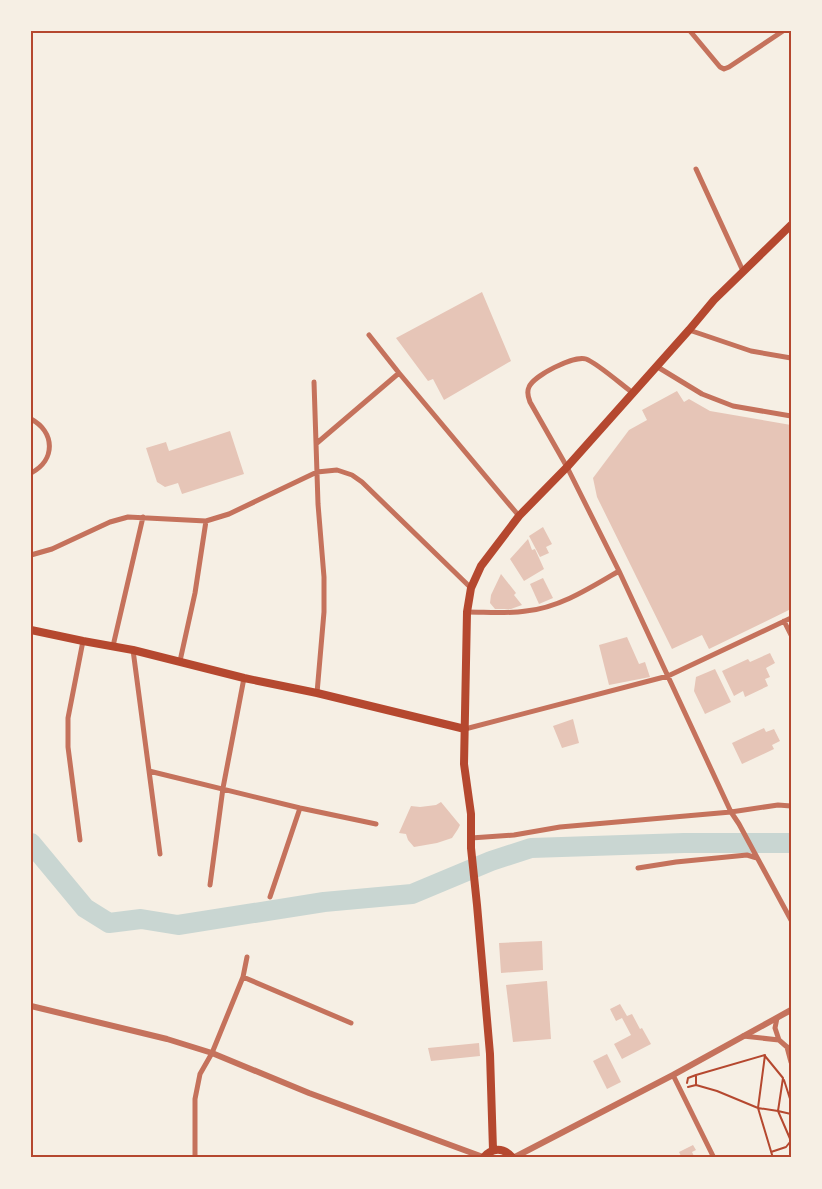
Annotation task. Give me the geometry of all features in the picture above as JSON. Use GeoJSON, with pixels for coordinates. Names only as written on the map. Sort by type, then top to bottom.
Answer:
{"type":"FeatureCollection","features":[{"type":"Feature","properties":{"kind":"main road"},"geometry":{"type":"LineString","coordinates":[[493,1150],[490,1054],[478,905],[470,838],[471,814],[464,764],[467,612],[471,588],[481,566],[519,516],[567,467],[690,330],[714,300],[791,225]]}},
{"type":"Feature","properties":{"kind":"main road"},"geometry":{"type":"LineString","coordinates":[[31,630],[133,650],[244,678],[316,693],[465,729]]}},
{"type":"Feature","properties":{"kind":"main road"},"geometry":{"type":"LineString","coordinates":[[483,1158],[493,1150],[504,1150],[513,1158]]}},
{"type":"Feature","properties":{"kind":"street"},"geometry":{"type":"LineString","coordinates":[[690,31],[720,67],[724,69],[782,31]]}},
{"type":"Feature","properties":{"kind":"street"},"geometry":{"type":"LineString","coordinates":[[696,169],[743,271]]}},
{"type":"Feature","properties":{"kind":"street"},"geometry":{"type":"LineString","coordinates":[[690,330],[751,350],[791,358]]}},
{"type":"Feature","properties":{"kind":"street"},"geometry":{"type":"LineString","coordinates":[[369,335],[519,516]]}},
{"type":"Feature","properties":{"kind":"street"},"geometry":{"type":"LineString","coordinates":[[633,393],[588,360],[582,358],[565,362],[532,381],[528,388],[530,402],[567,467],[619,572],[731,812],[791,920]]}},
{"type":"Feature","properties":{"kind":"street"},"geometry":{"type":"LineString","coordinates":[[656,366],[710,397],[733,406],[791,416]]}},
{"type":"Feature","properties":{"kind":"street"},"geometry":{"type":"LineString","coordinates":[[317,443],[399,373]]}},
{"type":"Feature","properties":{"kind":"street"},"geometry":{"type":"LineString","coordinates":[[314,382],[324,594],[320,669],[316,693]]}},
{"type":"Feature","properties":{"kind":"street"},"geometry":{"type":"LineString","coordinates":[[31,420],[45,429],[49,440],[49,451],[45,461],[31,473]]}},
{"type":"Feature","properties":{"kind":"street"},"geometry":{"type":"LineString","coordinates":[[31,555],[52,549],[110,522],[128,517],[206,521],[229,514],[317,472],[337,470],[352,474],[362,482],[471,588]]}},
{"type":"Feature","properties":{"kind":"street"},"geometry":{"type":"LineString","coordinates":[[114,646],[143,517]]}},
{"type":"Feature","properties":{"kind":"street"},"geometry":{"type":"LineString","coordinates":[[180,661],[195,593],[206,521]]}},
{"type":"Feature","properties":{"kind":"street"},"geometry":{"type":"LineString","coordinates":[[467,612],[527,611],[554,604],[579,594],[619,572]]}},
{"type":"Feature","properties":{"kind":"street"},"geometry":{"type":"LineString","coordinates":[[465,729],[668,676],[791,618]]}},
{"type":"Feature","properties":{"kind":"street"},"geometry":{"type":"LineString","coordinates":[[784,621],[791,635]]}},
{"type":"Feature","properties":{"kind":"street"},"geometry":{"type":"LineString","coordinates":[[80,840],[68,747],[68,718],[83,641]]}},
{"type":"Feature","properties":{"kind":"street"},"geometry":{"type":"LineString","coordinates":[[133,650],[160,854]]}},
{"type":"Feature","properties":{"kind":"street"},"geometry":{"type":"LineString","coordinates":[[210,885],[223,788],[244,678]]}},
{"type":"Feature","properties":{"kind":"street"},"geometry":{"type":"LineString","coordinates":[[149,770],[300,808],[376,824]]}},
{"type":"Feature","properties":{"kind":"street"},"geometry":{"type":"LineString","coordinates":[[470,838],[514,835],[560,827],[731,812],[778,805],[791,806]]}},
{"type":"Feature","properties":{"kind":"street"},"geometry":{"type":"LineString","coordinates":[[270,897],[300,808]]}},
{"type":"Feature","properties":{"kind":"street"},"geometry":{"type":"LineString","coordinates":[[638,868],[747,855],[757,858]]}},
{"type":"Feature","properties":{"kind":"street"},"geometry":{"type":"LineString","coordinates":[[195,1158],[195,1099],[200,1074],[212,1053],[242,977],[247,957]]}},
{"type":"Feature","properties":{"kind":"street"},"geometry":{"type":"LineString","coordinates":[[242,977],[351,1023]]}},
{"type":"Feature","properties":{"kind":"street"},"geometry":{"type":"LineString","coordinates":[[31,1006],[167,1039],[212,1053],[309,1093],[483,1158]]}},
{"type":"Feature","properties":{"kind":"street"},"geometry":{"type":"LineString","coordinates":[[513,1158],[673,1075],[791,1010]]}},
{"type":"Feature","properties":{"kind":"street"},"geometry":{"type":"LineString","coordinates":[[777,1018],[775,1028],[779,1040]]}},
{"type":"Feature","properties":{"kind":"street"},"geometry":{"type":"LineString","coordinates":[[743,1036],[779,1040],[789,1048],[791,1062]]}},
{"type":"Feature","properties":{"kind":"street"},"geometry":{"type":"LineString","coordinates":[[673,1075],[714,1158]]}},
{"type":"Feature","properties":{"kind":"path"},"geometry":{"type":"LineString","coordinates":[[765,1055],[696,1075],[686,1081],[688,1088],[696,1085],[717,1091],[758,1108],[791,1114]]}},
{"type":"Feature","properties":{"kind":"path"},"geometry":{"type":"LineString","coordinates":[[765,1055],[783,1078],[791,1102]]}},
{"type":"Feature","properties":{"kind":"path"},"geometry":{"type":"LineString","coordinates":[[765,1055],[758,1108],[773,1158]]}},
{"type":"Feature","properties":{"kind":"path"},"geometry":{"type":"LineString","coordinates":[[696,1075],[696,1085]]}},
{"type":"Feature","properties":{"kind":"path"},"geometry":{"type":"LineString","coordinates":[[771,1152],[786,1147],[791,1142],[778,1111],[783,1078]]}},
{"type":"Feature","properties":{"kind":"building"},"geometry":{"type":"Polygon","coordinates":[[[482,292],[511,361],[444,400],[433,379],[428,381],[396,338],[482,292]]]}},
{"type":"Feature","properties":{"kind":"building"},"geometry":{"type":"Polygon","coordinates":[[[677,391],[684,402],[689,399],[710,411],[791,425],[791,609],[709,649],[702,635],[672,649],[597,497],[593,478],[629,430],[647,420],[642,410],[677,391]]]}},
{"type":"Feature","properties":{"kind":"building"},"geometry":{"type":"Polygon","coordinates":[[[230,431],[244,474],[182,494],[178,483],[165,487],[157,482],[146,448],[166,442],[169,451],[230,431]]]}},
{"type":"Feature","properties":{"kind":"building"},"geometry":{"type":"Polygon","coordinates":[[[543,527],[552,544],[546,547],[549,553],[540,557],[529,536],[543,527]]]}},
{"type":"Feature","properties":{"kind":"building"},"geometry":{"type":"Polygon","coordinates":[[[528,539],[532,550],[535,549],[544,569],[524,581],[510,559],[528,539]]]}},
{"type":"Feature","properties":{"kind":"building"},"geometry":{"type":"Polygon","coordinates":[[[501,574],[516,593],[514,595],[522,605],[511,609],[495,609],[490,603],[491,595],[501,574]]]}},
{"type":"Feature","properties":{"kind":"building"},"geometry":{"type":"Polygon","coordinates":[[[543,578],[553,598],[539,604],[530,584],[543,578]]]}},
{"type":"Feature","properties":{"kind":"building"},"geometry":{"type":"Polygon","coordinates":[[[627,637],[639,664],[645,662],[650,677],[609,685],[599,645],[627,637]]]}},
{"type":"Feature","properties":{"kind":"building"},"geometry":{"type":"Polygon","coordinates":[[[770,653],[775,663],[766,668],[770,677],[765,679],[768,686],[745,697],[743,691],[734,696],[722,671],[748,659],[750,662],[770,653]]]}},
{"type":"Feature","properties":{"kind":"building"},"geometry":{"type":"Polygon","coordinates":[[[715,669],[731,702],[705,714],[694,691],[696,677],[715,669]]]}},
{"type":"Feature","properties":{"kind":"building"},"geometry":{"type":"Polygon","coordinates":[[[573,719],[579,743],[562,748],[553,726],[573,719]]]}},
{"type":"Feature","properties":{"kind":"building"},"geometry":{"type":"Polygon","coordinates":[[[764,728],[766,732],[774,729],[780,741],[772,745],[774,749],[742,764],[732,743],[764,728]]]}},
{"type":"Feature","properties":{"kind":"building"},"geometry":{"type":"Polygon","coordinates":[[[441,802],[460,825],[458,829],[452,838],[414,847],[406,834],[399,833],[411,806],[436,805],[441,802]]]}},
{"type":"Feature","properties":{"kind":"building"},"geometry":{"type":"Polygon","coordinates":[[[542,941],[543,970],[501,973],[499,943],[542,941]]]}},
{"type":"Feature","properties":{"kind":"building"},"geometry":{"type":"Polygon","coordinates":[[[547,981],[551,1039],[513,1042],[506,985],[547,981]]]}},
{"type":"Feature","properties":{"kind":"building"},"geometry":{"type":"Polygon","coordinates":[[[620,1004],[627,1016],[632,1014],[651,1044],[622,1059],[614,1044],[631,1035],[622,1018],[616,1021],[610,1009],[620,1004]]]}},
{"type":"Feature","properties":{"kind":"building"},"geometry":{"type":"Polygon","coordinates":[[[479,1043],[480,1056],[431,1061],[428,1048],[479,1043]]]}},
{"type":"Feature","properties":{"kind":"building"},"geometry":{"type":"Polygon","coordinates":[[[607,1054],[621,1082],[607,1089],[593,1061],[607,1054]]]}},
{"type":"Feature","properties":{"kind":"building"},"geometry":{"type":"Polygon","coordinates":[[[693,1145],[696,1150],[692,1152],[695,1158],[682,1158],[679,1152],[693,1145]]]}},
{"type":"Feature","properties":{"kind":"waterway"},"geometry":{"type":"LineString","coordinates":[[31,843],[85,908],[109,923],[141,919],[178,925],[324,902],[412,894],[491,861],[531,848],[684,843],[791,843]]}}]}
